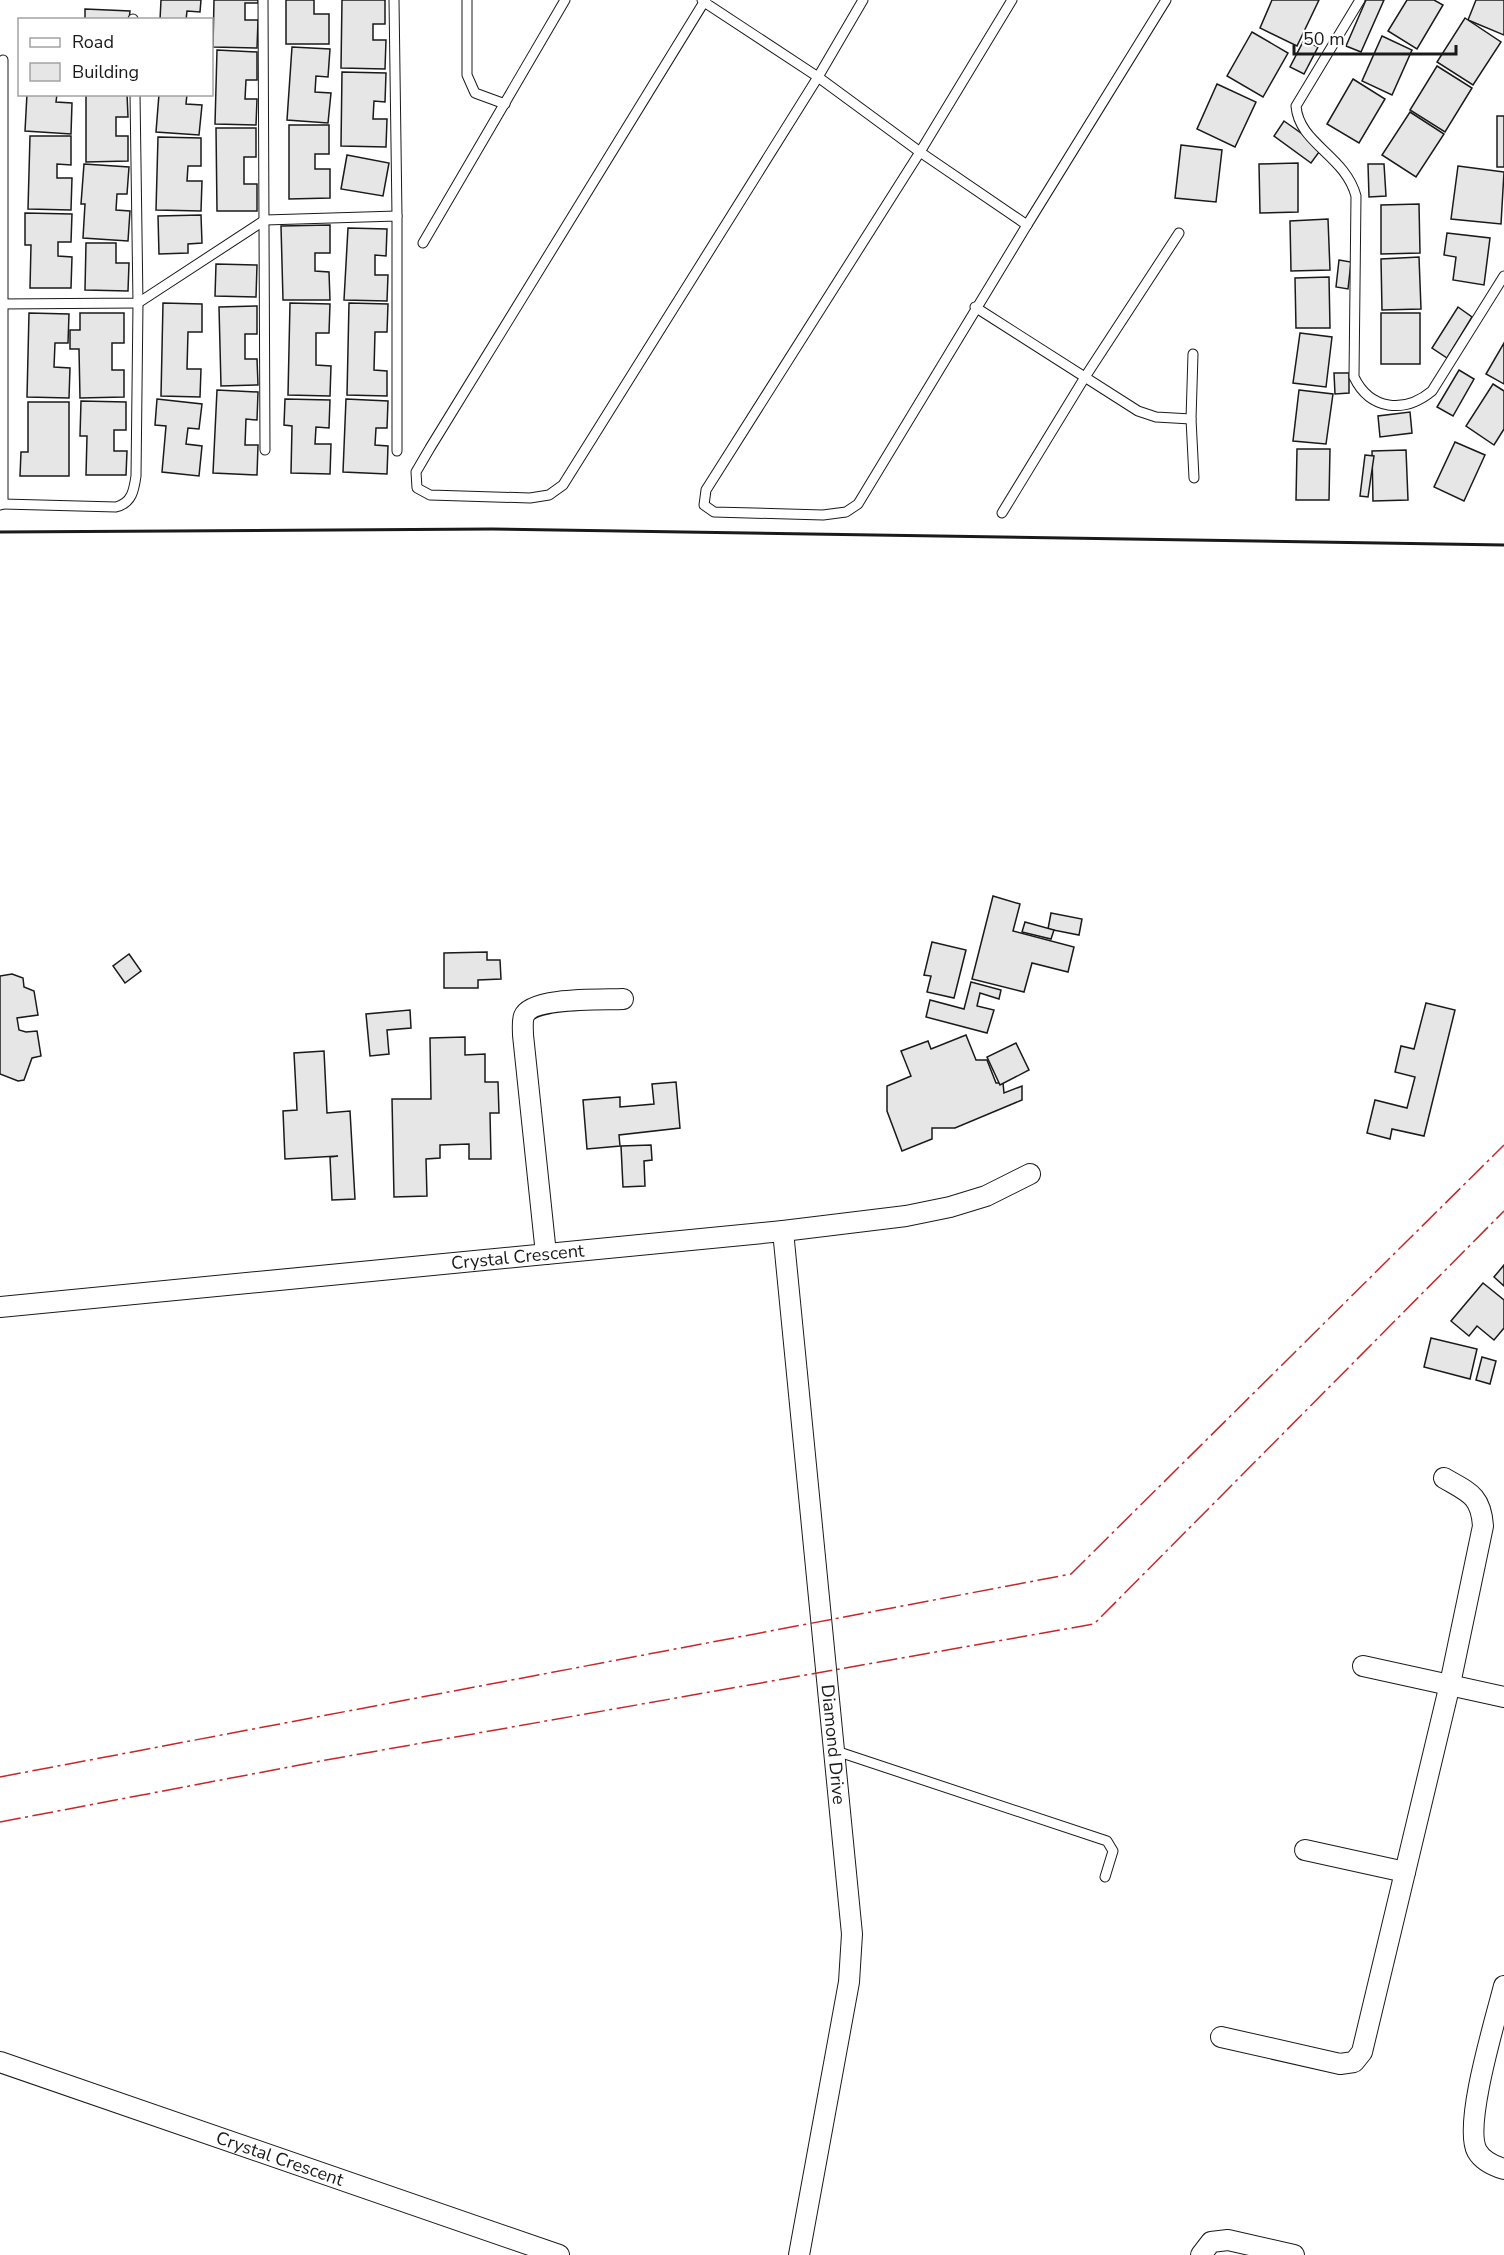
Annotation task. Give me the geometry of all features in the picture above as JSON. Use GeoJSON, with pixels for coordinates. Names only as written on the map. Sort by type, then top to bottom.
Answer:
{"type":"FeatureCollection","features":[{"type":"Feature","properties":{"kind":"street"},"geometry":{"type":"LineString","coordinates":[[546,1254],[523,1035],[524,1016],[533,1006],[548,1003],[623,999]]}},
{"type":"Feature","properties":{"kind":"street","name":"Crystal Crescent"},"geometry":{"type":"LineString","coordinates":[[0,1307],[783,1231],[906,1216],[950,1207],[986,1196],[1029,1174]]}},
{"type":"Feature","properties":{"kind":"street","name":"Diamond Drive"},"geometry":{"type":"LineString","coordinates":[[783,1231],[836,1751],[851,1949],[844,2012],[799,2255]]}},
{"type":"Feature","properties":{"kind":"street"},"geometry":{"type":"LineString","coordinates":[[1221,2037],[1340,2064],[1348,2064],[1358,2059],[1406,1872],[1450,1684],[1483,1526],[1482,1509],[1474,1496],[1444,1478]]}},
{"type":"Feature","properties":{"kind":"street"},"geometry":{"type":"LineString","coordinates":[[1363,1666],[1504,1697]]}},
{"type":"Feature","properties":{"kind":"street"},"geometry":{"type":"LineString","coordinates":[[1305,1850],[1406,1872]]}},
{"type":"Feature","properties":{"kind":"street"},"geometry":{"type":"LineString","coordinates":[[1504,1986],[1472,2132],[1478,2152],[1487,2161],[1504,2169]]}},
{"type":"Feature","properties":{"kind":"street","name":"Crystal Crescent"},"geometry":{"type":"LineString","coordinates":[[0,2062],[559,2255]]}},
{"type":"Feature","properties":{"kind":"street"},"geometry":{"type":"LineString","coordinates":[[1201,2255],[1211,2242],[1228,2240],[1294,2255]]}},
{"type":"Feature","properties":{"kind":"lane"},"geometry":{"type":"LineString","coordinates":[[263,0],[266,220],[265,450]]}},
{"type":"Feature","properties":{"kind":"lane"},"geometry":{"type":"LineString","coordinates":[[394,0],[397,451]]}},
{"type":"Feature","properties":{"kind":"lane"},"geometry":{"type":"LineString","coordinates":[[467,0],[467,75],[475,93],[505,104]]}},
{"type":"Feature","properties":{"kind":"lane"},"geometry":{"type":"LineString","coordinates":[[423,243],[566,0]]}},
{"type":"Feature","properties":{"kind":"lane"},"geometry":{"type":"LineString","coordinates":[[863,0],[818,77],[563,485],[549,495],[530,498],[429,495],[417,488],[416,472],[430,448],[704,1],[818,77],[920,152],[1027,225]]}},
{"type":"Feature","properties":{"kind":"lane"},"geometry":{"type":"LineString","coordinates":[[1012,0],[920,152],[706,490],[704,505],[714,512],[823,515],[846,512],[858,504],[975,307],[1166,0]]}},
{"type":"Feature","properties":{"kind":"lane"},"geometry":{"type":"LineString","coordinates":[[1360,0],[1296,106],[1297,118],[1303,130],[1342,166],[1352,180],[1356,196],[1354,377],[1362,392],[1372,400],[1387,404],[1403,406],[1419,402],[1432,391],[1504,276]]}},
{"type":"Feature","properties":{"kind":"lane"},"geometry":{"type":"LineString","coordinates":[[3,60],[1,505],[116,507],[123,505],[132,495],[136,476],[138,303],[135,96]]}},
{"type":"Feature","properties":{"kind":"lane"},"geometry":{"type":"LineString","coordinates":[[1,304],[138,303],[266,220],[397,216]]}},
{"type":"Feature","properties":{"kind":"lane"},"geometry":{"type":"LineString","coordinates":[[1002,513],[1085,377],[1179,233]]}},
{"type":"Feature","properties":{"kind":"lane"},"geometry":{"type":"LineString","coordinates":[[975,307],[1138,411],[1156,417],[1191,419]]}},
{"type":"Feature","properties":{"kind":"lane"},"geometry":{"type":"LineString","coordinates":[[1193,354],[1191,419],[1194,478]]}},
{"type":"Feature","properties":{"kind":"lane"},"geometry":{"type":"LineString","coordinates":[[836,1751],[1107,1841],[1113,1851],[1105,1877]]}},
{"type":"Feature","properties":{"kind":"building"},"geometry":{"type":"Polygon","coordinates":[[[161,0],[201,0],[200,12],[187,11],[186,18],[160,18],[161,0]]]}},
{"type":"Feature","properties":{"kind":"building"},"geometry":{"type":"Polygon","coordinates":[[[214,0],[258,0],[258,3],[245,3],[245,20],[258,20],[257,48],[213,47],[214,0]]]}},
{"type":"Feature","properties":{"kind":"building"},"geometry":{"type":"Polygon","coordinates":[[[286,0],[314,0],[314,14],[329,14],[329,44],[286,44],[286,0]]]}},
{"type":"Feature","properties":{"kind":"building"},"geometry":{"type":"Polygon","coordinates":[[[342,0],[385,0],[385,24],[373,24],[373,40],[386,40],[385,69],[341,68],[342,0]]]}},
{"type":"Feature","properties":{"kind":"building"},"geometry":{"type":"Polygon","coordinates":[[[1272,0],[1319,0],[1297,46],[1260,28],[1272,0]]]}},
{"type":"Feature","properties":{"kind":"building"},"geometry":{"type":"Polygon","coordinates":[[[1366,0],[1384,0],[1361,52],[1346,46],[1366,0]]]}},
{"type":"Feature","properties":{"kind":"building"},"geometry":{"type":"Polygon","coordinates":[[[1407,0],[1434,0],[1443,5],[1417,49],[1388,31],[1407,0]]]}},
{"type":"Feature","properties":{"kind":"building"},"geometry":{"type":"Polygon","coordinates":[[[1476,0],[1504,0],[1504,35],[1468,20],[1476,0]]]}},
{"type":"Feature","properties":{"kind":"building"},"geometry":{"type":"Polygon","coordinates":[[[85,9],[130,11],[129,18],[85,18],[85,9]]]}},
{"type":"Feature","properties":{"kind":"building"},"geometry":{"type":"Polygon","coordinates":[[[1465,18],[1501,42],[1473,85],[1437,62],[1465,18]]]}},
{"type":"Feature","properties":{"kind":"building"},"geometry":{"type":"Polygon","coordinates":[[[1252,32],[1288,53],[1263,97],[1227,76],[1252,32]]]}},
{"type":"Feature","properties":{"kind":"building"},"geometry":{"type":"Polygon","coordinates":[[[1382,36],[1412,50],[1392,95],[1362,81],[1382,36]]]}},
{"type":"Feature","properties":{"kind":"building"},"geometry":{"type":"Polygon","coordinates":[[[1304,40],[1318,47],[1304,74],[1290,67],[1304,40]]]}},
{"type":"Feature","properties":{"kind":"building"},"geometry":{"type":"Polygon","coordinates":[[[292,47],[330,49],[328,77],[316,76],[315,92],[331,93],[328,123],[287,120],[292,47]]]}},
{"type":"Feature","properties":{"kind":"building"},"geometry":{"type":"Polygon","coordinates":[[[217,50],[257,52],[257,80],[246,80],[245,99],[257,99],[256,125],[215,124],[217,50]]]}},
{"type":"Feature","properties":{"kind":"building"},"geometry":{"type":"Polygon","coordinates":[[[1437,66],[1472,88],[1445,132],[1410,110],[1437,66]]]}},
{"type":"Feature","properties":{"kind":"building"},"geometry":{"type":"Polygon","coordinates":[[[342,72],[386,73],[385,102],[374,101],[373,119],[387,119],[386,147],[341,146],[342,72]]]}},
{"type":"Feature","properties":{"kind":"building"},"geometry":{"type":"Polygon","coordinates":[[[1353,79],[1385,99],[1359,143],[1327,124],[1353,79]]]}},
{"type":"Feature","properties":{"kind":"building"},"geometry":{"type":"Polygon","coordinates":[[[1217,84],[1256,102],[1235,147],[1197,129],[1217,84]]]}},
{"type":"Feature","properties":{"kind":"building"},"geometry":{"type":"Polygon","coordinates":[[[27,96],[57,96],[56,102],[72,103],[71,134],[25,131],[27,96]]]}},
{"type":"Feature","properties":{"kind":"building"},"geometry":{"type":"Polygon","coordinates":[[[86,96],[127,96],[128,117],[116,117],[116,136],[128,136],[128,161],[86,162],[86,96]]]}},
{"type":"Feature","properties":{"kind":"building"},"geometry":{"type":"Polygon","coordinates":[[[159,96],[187,96],[186,104],[202,105],[199,135],[156,132],[159,96]]]}},
{"type":"Feature","properties":{"kind":"building"},"geometry":{"type":"Polygon","coordinates":[[[1410,112],[1444,134],[1416,177],[1382,155],[1410,112]]]}},
{"type":"Feature","properties":{"kind":"building"},"geometry":{"type":"Polygon","coordinates":[[[1497,116],[1504,116],[1504,167],[1497,167],[1497,116]]]}},
{"type":"Feature","properties":{"kind":"building"},"geometry":{"type":"Polygon","coordinates":[[[1284,121],[1322,148],[1311,163],[1274,136],[1284,121]]]}},
{"type":"Feature","properties":{"kind":"building"},"geometry":{"type":"Polygon","coordinates":[[[289,125],[329,125],[329,154],[315,154],[315,169],[330,169],[330,198],[289,199],[289,125]]]}},
{"type":"Feature","properties":{"kind":"building"},"geometry":{"type":"Polygon","coordinates":[[[216,128],[256,128],[256,157],[244,157],[244,184],[257,184],[257,211],[217,211],[216,128]]]}},
{"type":"Feature","properties":{"kind":"building"},"geometry":{"type":"Polygon","coordinates":[[[30,136],[71,136],[71,165],[57,164],[57,178],[72,178],[71,210],[28,209],[30,136]]]}},
{"type":"Feature","properties":{"kind":"building"},"geometry":{"type":"Polygon","coordinates":[[[158,137],[201,138],[201,166],[188,166],[187,181],[202,181],[201,211],[156,210],[158,137]]]}},
{"type":"Feature","properties":{"kind":"building"},"geometry":{"type":"Polygon","coordinates":[[[1181,145],[1222,150],[1216,202],[1175,198],[1181,145]]]}},
{"type":"Feature","properties":{"kind":"building"},"geometry":{"type":"Polygon","coordinates":[[[347,155],[389,163],[383,196],[341,189],[347,155]]]}},
{"type":"Feature","properties":{"kind":"building"},"geometry":{"type":"Polygon","coordinates":[[[1298,163],[1298,212],[1260,213],[1259,164],[1298,163]]]}},
{"type":"Feature","properties":{"kind":"building"},"geometry":{"type":"Polygon","coordinates":[[[84,164],[129,167],[127,194],[117,194],[116,210],[130,211],[128,241],[83,238],[85,204],[81,204],[84,164]]]}},
{"type":"Feature","properties":{"kind":"building"},"geometry":{"type":"Polygon","coordinates":[[[1368,164],[1384,164],[1386,196],[1369,197],[1368,164]]]}},
{"type":"Feature","properties":{"kind":"building"},"geometry":{"type":"Polygon","coordinates":[[[1458,166],[1504,172],[1501,224],[1451,219],[1458,166]]]}},
{"type":"Feature","properties":{"kind":"building"},"geometry":{"type":"Polygon","coordinates":[[[1419,204],[1420,253],[1381,254],[1381,205],[1419,204]]]}},
{"type":"Feature","properties":{"kind":"building"},"geometry":{"type":"Polygon","coordinates":[[[25,213],[72,214],[71,242],[58,242],[58,256],[72,257],[71,288],[30,288],[31,245],[25,245],[25,213]]]}},
{"type":"Feature","properties":{"kind":"building"},"geometry":{"type":"Polygon","coordinates":[[[201,215],[202,243],[188,244],[188,253],[159,254],[158,216],[201,215]]]}},
{"type":"Feature","properties":{"kind":"building"},"geometry":{"type":"Polygon","coordinates":[[[1328,219],[1330,270],[1291,271],[1290,221],[1328,219]]]}},
{"type":"Feature","properties":{"kind":"building"},"geometry":{"type":"Polygon","coordinates":[[[330,225],[330,253],[315,253],[315,271],[329,272],[330,300],[283,300],[281,226],[330,225]]]}},
{"type":"Feature","properties":{"kind":"building"},"geometry":{"type":"Polygon","coordinates":[[[348,228],[387,229],[386,256],[375,255],[375,275],[388,275],[387,301],[344,300],[348,228]]]}},
{"type":"Feature","properties":{"kind":"building"},"geometry":{"type":"Polygon","coordinates":[[[1447,233],[1490,238],[1484,285],[1453,280],[1456,257],[1444,255],[1447,233]]]}},
{"type":"Feature","properties":{"kind":"building"},"geometry":{"type":"Polygon","coordinates":[[[86,243],[116,243],[116,263],[129,263],[128,291],[85,290],[86,243]]]}},
{"type":"Feature","properties":{"kind":"building"},"geometry":{"type":"Polygon","coordinates":[[[1419,257],[1421,309],[1382,310],[1381,259],[1419,257]]]}},
{"type":"Feature","properties":{"kind":"building"},"geometry":{"type":"Polygon","coordinates":[[[1339,260],[1351,262],[1348,289],[1336,287],[1339,260]]]}},
{"type":"Feature","properties":{"kind":"building"},"geometry":{"type":"Polygon","coordinates":[[[216,264],[257,265],[256,297],[215,296],[216,264]]]}},
{"type":"Feature","properties":{"kind":"building"},"geometry":{"type":"Polygon","coordinates":[[[1329,277],[1330,328],[1296,328],[1295,278],[1329,277]]]}},
{"type":"Feature","properties":{"kind":"building"},"geometry":{"type":"Polygon","coordinates":[[[163,303],[202,304],[202,332],[188,332],[187,369],[201,369],[200,397],[161,396],[163,303]]]}},
{"type":"Feature","properties":{"kind":"building"},"geometry":{"type":"Polygon","coordinates":[[[290,303],[330,304],[329,333],[316,333],[316,365],[331,366],[330,396],[288,395],[290,303]]]}},
{"type":"Feature","properties":{"kind":"building"},"geometry":{"type":"Polygon","coordinates":[[[349,303],[388,304],[387,332],[375,332],[374,370],[387,371],[387,396],[347,395],[349,303]]]}},
{"type":"Feature","properties":{"kind":"building"},"geometry":{"type":"Polygon","coordinates":[[[257,306],[257,334],[245,334],[245,359],[257,359],[258,385],[221,386],[219,307],[257,306]]]}},
{"type":"Feature","properties":{"kind":"building"},"geometry":{"type":"Polygon","coordinates":[[[1458,307],[1472,317],[1447,358],[1432,348],[1458,307]]]}},
{"type":"Feature","properties":{"kind":"building"},"geometry":{"type":"Polygon","coordinates":[[[29,313],[69,314],[68,343],[55,343],[54,367],[70,368],[69,398],[27,397],[29,313]]]}},
{"type":"Feature","properties":{"kind":"building"},"geometry":{"type":"Polygon","coordinates":[[[80,313],[124,313],[124,343],[112,343],[112,370],[124,370],[124,397],[80,398],[79,349],[70,349],[70,330],[80,330],[80,313]]]}},
{"type":"Feature","properties":{"kind":"building"},"geometry":{"type":"Polygon","coordinates":[[[1381,313],[1420,313],[1420,364],[1381,364],[1381,313]]]}},
{"type":"Feature","properties":{"kind":"building"},"geometry":{"type":"Polygon","coordinates":[[[1300,333],[1332,337],[1326,387],[1293,383],[1300,333]]]}},
{"type":"Feature","properties":{"kind":"building"},"geometry":{"type":"Polygon","coordinates":[[[1504,343],[1504,384],[1486,374],[1504,343]]]}},
{"type":"Feature","properties":{"kind":"building"},"geometry":{"type":"Polygon","coordinates":[[[1459,370],[1474,379],[1453,416],[1437,407],[1459,370]]]}},
{"type":"Feature","properties":{"kind":"building"},"geometry":{"type":"Polygon","coordinates":[[[1334,373],[1349,373],[1349,393],[1335,394],[1334,373]]]}},
{"type":"Feature","properties":{"kind":"building"},"geometry":{"type":"Polygon","coordinates":[[[1493,384],[1504,391],[1504,429],[1494,445],[1466,426],[1493,384]]]}},
{"type":"Feature","properties":{"kind":"building"},"geometry":{"type":"Polygon","coordinates":[[[217,390],[258,392],[257,420],[246,419],[245,445],[258,445],[257,475],[213,473],[217,390]]]}},
{"type":"Feature","properties":{"kind":"building"},"geometry":{"type":"Polygon","coordinates":[[[1299,390],[1333,394],[1326,444],[1293,441],[1299,390]]]}},
{"type":"Feature","properties":{"kind":"building"},"geometry":{"type":"Polygon","coordinates":[[[157,399],[202,404],[199,429],[188,428],[186,444],[202,446],[199,476],[162,472],[166,426],[155,425],[157,399]]]}},
{"type":"Feature","properties":{"kind":"building"},"geometry":{"type":"Polygon","coordinates":[[[285,399],[330,400],[329,428],[316,427],[315,444],[331,444],[330,474],[291,473],[292,426],[284,425],[285,399]]]}},
{"type":"Feature","properties":{"kind":"building"},"geometry":{"type":"Polygon","coordinates":[[[346,399],[388,401],[387,428],[376,428],[375,445],[388,446],[387,474],[343,472],[346,399]]]}},
{"type":"Feature","properties":{"kind":"building"},"geometry":{"type":"Polygon","coordinates":[[[81,401],[126,402],[126,430],[114,430],[114,451],[127,451],[126,475],[86,475],[87,436],[80,436],[81,401]]]}},
{"type":"Feature","properties":{"kind":"building"},"geometry":{"type":"Polygon","coordinates":[[[28,402],[69,402],[69,476],[20,476],[21,452],[28,452],[28,402]]]}},
{"type":"Feature","properties":{"kind":"building"},"geometry":{"type":"Polygon","coordinates":[[[1410,412],[1412,433],[1380,437],[1378,416],[1410,412]]]}},
{"type":"Feature","properties":{"kind":"building"},"geometry":{"type":"Polygon","coordinates":[[[1455,442],[1485,455],[1464,501],[1434,487],[1455,442]]]}},
{"type":"Feature","properties":{"kind":"building"},"geometry":{"type":"Polygon","coordinates":[[[1297,449],[1330,449],[1329,500],[1296,500],[1297,449]]]}},
{"type":"Feature","properties":{"kind":"building"},"geometry":{"type":"Polygon","coordinates":[[[1406,450],[1408,500],[1373,501],[1372,451],[1406,450]]]}},
{"type":"Feature","properties":{"kind":"building"},"geometry":{"type":"Polygon","coordinates":[[[1365,455],[1374,456],[1368,497],[1360,496],[1365,455]]]}},
{"type":"Feature","properties":{"kind":"building"},"geometry":{"type":"Polygon","coordinates":[[[993,896],[1020,904],[1013,931],[1074,947],[1068,972],[1032,963],[1024,992],[972,979],[993,896]]]}},
{"type":"Feature","properties":{"kind":"building"},"geometry":{"type":"Polygon","coordinates":[[[1051,913],[1082,919],[1079,935],[1048,929],[1051,913]]]}},
{"type":"Feature","properties":{"kind":"building"},"geometry":{"type":"Polygon","coordinates":[[[1025,922],[1054,930],[1051,939],[1022,932],[1025,922]]]}},
{"type":"Feature","properties":{"kind":"building"},"geometry":{"type":"Polygon","coordinates":[[[932,942],[966,950],[954,998],[927,992],[931,976],[924,975],[932,942]]]}},
{"type":"Feature","properties":{"kind":"building"},"geometry":{"type":"Polygon","coordinates":[[[487,952],[487,960],[500,960],[501,979],[478,980],[478,988],[444,988],[444,953],[487,952]]]}},
{"type":"Feature","properties":{"kind":"building"},"geometry":{"type":"Polygon","coordinates":[[[129,954],[141,971],[125,983],[113,966],[129,954]]]}},
{"type":"Feature","properties":{"kind":"building"},"geometry":{"type":"Polygon","coordinates":[[[12,974],[23,978],[24,987],[34,991],[38,1015],[17,1018],[19,1030],[37,1031],[41,1056],[32,1058],[24,1080],[18,1081],[0,1074],[0,976],[12,974]]]}},
{"type":"Feature","properties":{"kind":"building"},"geometry":{"type":"Polygon","coordinates":[[[971,982],[1001,990],[999,999],[980,993],[977,1006],[994,1010],[987,1033],[926,1017],[930,1000],[964,1009],[971,982]]]}},
{"type":"Feature","properties":{"kind":"building"},"geometry":{"type":"Polygon","coordinates":[[[1426,1003],[1455,1010],[1424,1136],[1392,1129],[1390,1139],[1367,1133],[1375,1100],[1407,1108],[1415,1077],[1395,1072],[1401,1046],[1414,1049],[1426,1003]]]}},
{"type":"Feature","properties":{"kind":"building"},"geometry":{"type":"Polygon","coordinates":[[[410,1010],[411,1028],[387,1030],[389,1054],[370,1056],[366,1014],[410,1010]]]}},
{"type":"Feature","properties":{"kind":"building"},"geometry":{"type":"Polygon","coordinates":[[[966,1035],[976,1060],[987,1060],[996,1083],[1003,1083],[1004,1093],[1022,1086],[1022,1100],[955,1128],[932,1128],[932,1139],[902,1151],[887,1111],[887,1086],[911,1076],[901,1051],[928,1041],[931,1049],[966,1035]]]}},
{"type":"Feature","properties":{"kind":"building"},"geometry":{"type":"Polygon","coordinates":[[[465,1037],[465,1055],[485,1054],[485,1082],[498,1082],[499,1113],[490,1113],[491,1159],[469,1159],[469,1144],[440,1145],[440,1158],[426,1159],[427,1196],[394,1197],[392,1099],[431,1099],[430,1038],[465,1037]]]}},
{"type":"Feature","properties":{"kind":"building"},"geometry":{"type":"Polygon","coordinates":[[[1016,1043],[1029,1070],[1000,1085],[987,1057],[1016,1043]]]}},
{"type":"Feature","properties":{"kind":"building"},"geometry":{"type":"Polygon","coordinates":[[[324,1051],[327,1113],[350,1111],[355,1199],[332,1200],[330,1157],[338,1156],[285,1159],[283,1111],[297,1110],[294,1053],[324,1051]]]}},
{"type":"Feature","properties":{"kind":"building"},"geometry":{"type":"Polygon","coordinates":[[[676,1082],[680,1128],[619,1135],[620,1146],[587,1149],[583,1100],[620,1097],[620,1107],[654,1104],[652,1084],[676,1082]]]}},
{"type":"Feature","properties":{"kind":"building"},"geometry":{"type":"Polygon","coordinates":[[[651,1145],[652,1160],[644,1161],[645,1186],[623,1187],[621,1146],[651,1145]]]}},
{"type":"Feature","properties":{"kind":"building"},"geometry":{"type":"Polygon","coordinates":[[[1504,1265],[1504,1286],[1494,1277],[1504,1265]]]}},
{"type":"Feature","properties":{"kind":"building"},"geometry":{"type":"Polygon","coordinates":[[[1483,1283],[1504,1300],[1504,1328],[1494,1340],[1477,1326],[1469,1336],[1451,1321],[1483,1283]]]}},
{"type":"Feature","properties":{"kind":"building"},"geometry":{"type":"Polygon","coordinates":[[[1431,1338],[1477,1349],[1470,1379],[1424,1367],[1431,1338]]]}},
{"type":"Feature","properties":{"kind":"building"},"geometry":{"type":"Polygon","coordinates":[[[1482,1357],[1496,1361],[1490,1384],[1476,1380],[1482,1357]]]}},
{"type":"Feature","properties":{"kind":"wall"},"geometry":{"type":"LineString","coordinates":[[0,532],[492,529],[1504,545]]}},
{"type":"Feature","properties":{"kind":"power"},"geometry":{"type":"LineString","coordinates":[[0,1777],[1071,1574],[1504,1145]]}},
{"type":"Feature","properties":{"kind":"power"},"geometry":{"type":"LineString","coordinates":[[0,1822],[326,1760],[1094,1624],[1504,1211]]}}]}
